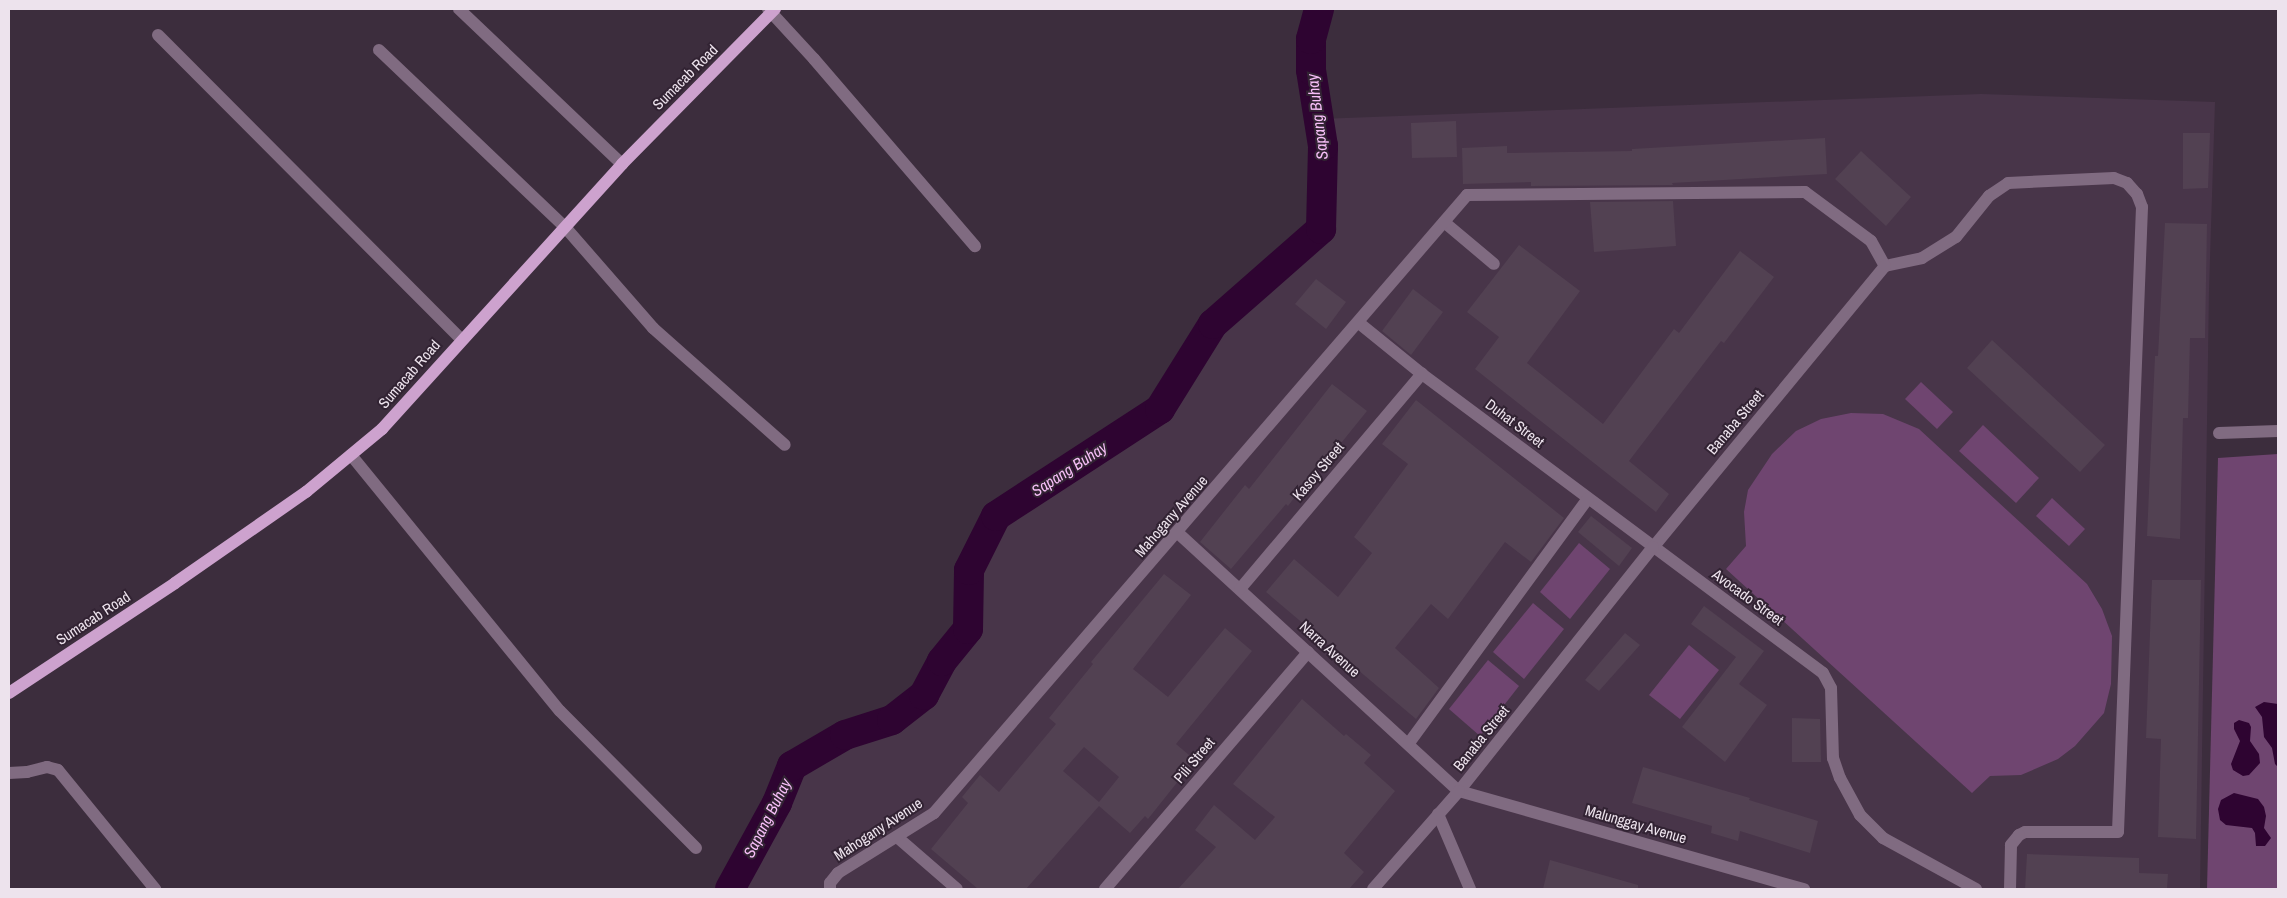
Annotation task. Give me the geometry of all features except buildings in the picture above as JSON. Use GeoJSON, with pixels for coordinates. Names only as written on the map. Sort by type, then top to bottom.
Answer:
{"type":"FeatureCollection","features":[{"type":"Feature","properties":{"kind":"main road","name":"Sumacab Road"},"geometry":{"type":"LineString","coordinates":[[9,693],[198,567],[306,492],[382,429],[461,339],[622,164],[772,10]]}},
{"type":"Feature","properties":{"kind":"street"},"geometry":{"type":"LineString","coordinates":[[459,9],[622,164]]}},
{"type":"Feature","properties":{"kind":"street"},"geometry":{"type":"LineString","coordinates":[[772,10],[975,246]]}},
{"type":"Feature","properties":{"kind":"street"},"geometry":{"type":"LineString","coordinates":[[158,35],[461,339]]}},
{"type":"Feature","properties":{"kind":"street"},"geometry":{"type":"LineString","coordinates":[[379,50],[565,226],[653,328],[785,445]]}},
{"type":"Feature","properties":{"kind":"street"},"geometry":{"type":"LineString","coordinates":[[1885,266],[1922,258],[1956,237],[1989,196],[2008,183],[2114,178],[2127,183],[2137,194],[2142,207],[2118,832],[2025,832],[2019,835],[2011,845],[2010,889]]}},
{"type":"Feature","properties":{"kind":"street","name":"Mahogany Avenue"},"geometry":{"type":"LineString","coordinates":[[830,889],[830,883],[838,873],[934,813],[1178,533],[1467,196],[1542,193],[1805,192],[1871,241],[1885,266]]}},
{"type":"Feature","properties":{"kind":"street"},"geometry":{"type":"LineString","coordinates":[[1444,222],[1494,264]]}},
{"type":"Feature","properties":{"kind":"street","name":"Banaba Street"},"geometry":{"type":"LineString","coordinates":[[1374,889],[1459,791],[1653,547],[1885,266]]}},
{"type":"Feature","properties":{"kind":"street","name":"Duhat Street"},"geometry":{"type":"LineString","coordinates":[[1358,323],[1422,374],[1653,547]]}},
{"type":"Feature","properties":{"kind":"street","name":"Kasoy Street"},"geometry":{"type":"LineString","coordinates":[[1240,589],[1422,374]]}},
{"type":"Feature","properties":{"kind":"street"},"geometry":{"type":"LineString","coordinates":[[2219,433],[2278,431]]}},
{"type":"Feature","properties":{"kind":"street"},"geometry":{"type":"LineString","coordinates":[[351,455],[560,711],[696,848]]}},
{"type":"Feature","properties":{"kind":"street"},"geometry":{"type":"LineString","coordinates":[[1409,743],[1588,498]]}},
{"type":"Feature","properties":{"kind":"street","name":"Narra Avenue"},"geometry":{"type":"LineString","coordinates":[[1178,533],[1409,743],[1459,791]]}},
{"type":"Feature","properties":{"kind":"street","name":"Avocado Street"},"geometry":{"type":"LineString","coordinates":[[1653,547],[1823,673],[1831,688],[1833,758],[1847,792],[1860,815],[1883,838],[1976,889]]}},
{"type":"Feature","properties":{"kind":"street","name":"Pili Street"},"geometry":{"type":"LineString","coordinates":[[1105,889],[1308,652]]}},
{"type":"Feature","properties":{"kind":"street"},"geometry":{"type":"LineString","coordinates":[[9,773],[27,772],[47,767],[58,770],[155,889]]}},
{"type":"Feature","properties":{"kind":"street","name":"Malunggay Avenue"},"geometry":{"type":"LineString","coordinates":[[1459,791],[1804,889]]}},
{"type":"Feature","properties":{"kind":"street"},"geometry":{"type":"LineString","coordinates":[[1438,814],[1470,889]]}},
{"type":"Feature","properties":{"kind":"street"},"geometry":{"type":"LineString","coordinates":[[897,837],[957,889]]}},
{"type":"Feature","properties":{"kind":"shaded area"},"geometry":{"type":"Polygon","coordinates":[[[1981,94],[2215,102],[2209,290],[2200,889],[730,889],[777,803],[792,766],[845,735],[892,720],[924,695],[942,661],[968,629],[969,570],[996,516],[1160,409],[1213,324],[1321,229],[1323,146],[1319,119],[1981,94]]]}},
{"type":"Feature","properties":{"kind":"shaded area"},"geometry":{"type":"Polygon","coordinates":[[[1921,382],[1953,412],[1937,429],[1905,399],[1921,382]]]}},
{"type":"Feature","properties":{"kind":"shaded area"},"geometry":{"type":"Polygon","coordinates":[[[1851,413],[1883,414],[1919,429],[2087,584],[2102,609],[2112,636],[2111,684],[2104,713],[2075,746],[2058,759],[2021,775],[1990,776],[1972,793],[1726,569],[1746,546],[1744,512],[1748,490],[1772,454],[1796,431],[1821,419],[1851,413]]]}},
{"type":"Feature","properties":{"kind":"shaded area"},"geometry":{"type":"Polygon","coordinates":[[[1983,425],[2039,478],[2016,503],[1959,451],[1983,425]]]}},
{"type":"Feature","properties":{"kind":"shaded area"},"geometry":{"type":"Polygon","coordinates":[[[2278,454],[2278,889],[2207,889],[2218,458],[2278,454]]]}},
{"type":"Feature","properties":{"kind":"shaded area"},"geometry":{"type":"Polygon","coordinates":[[[2052,498],[2085,529],[2069,546],[2036,516],[2052,498]]]}},
{"type":"Feature","properties":{"kind":"shaded area"},"geometry":{"type":"Polygon","coordinates":[[[1579,543],[1610,569],[1570,619],[1540,592],[1579,543]]]}},
{"type":"Feature","properties":{"kind":"shaded area"},"geometry":{"type":"Polygon","coordinates":[[[1533,603],[1564,629],[1524,679],[1493,652],[1533,603]]]}},
{"type":"Feature","properties":{"kind":"shaded area"},"geometry":{"type":"Polygon","coordinates":[[[1689,645],[1719,670],[1680,719],[1649,695],[1689,645]]]}},
{"type":"Feature","properties":{"kind":"shaded area"},"geometry":{"type":"Polygon","coordinates":[[[1488,660],[1519,686],[1480,736],[1449,709],[1488,660]]]}},
{"type":"Feature","properties":{"kind":"shaded area"},"geometry":{"type":"Polygon","coordinates":[[[2264,702],[2278,704],[2278,767],[2275,764],[2272,748],[2264,737],[2262,717],[2255,707],[2264,702]]]}},
{"type":"Feature","properties":{"kind":"shaded area"},"geometry":{"type":"Polygon","coordinates":[[[2239,720],[2249,723],[2251,727],[2250,741],[2259,754],[2260,763],[2249,775],[2243,776],[2233,770],[2231,764],[2240,741],[2234,729],[2234,723],[2239,720]]]}},
{"type":"Feature","properties":{"kind":"shaded area"},"geometry":{"type":"Polygon","coordinates":[[[2234,793],[2258,799],[2264,807],[2266,816],[2264,828],[2271,838],[2265,846],[2256,846],[2255,833],[2252,828],[2226,825],[2220,820],[2218,809],[2221,800],[2234,793]]]}},
{"type":"Feature","properties":{"kind":"waterway","name":"Sapang Buhay"},"geometry":{"type":"LineString","coordinates":[[730,889],[777,803],[792,766],[845,735],[892,720],[924,695],[942,661],[968,629],[969,570],[996,516],[1160,409],[1213,324],[1321,229],[1323,146],[1311,70],[1311,39],[1319,9]]}}]}
